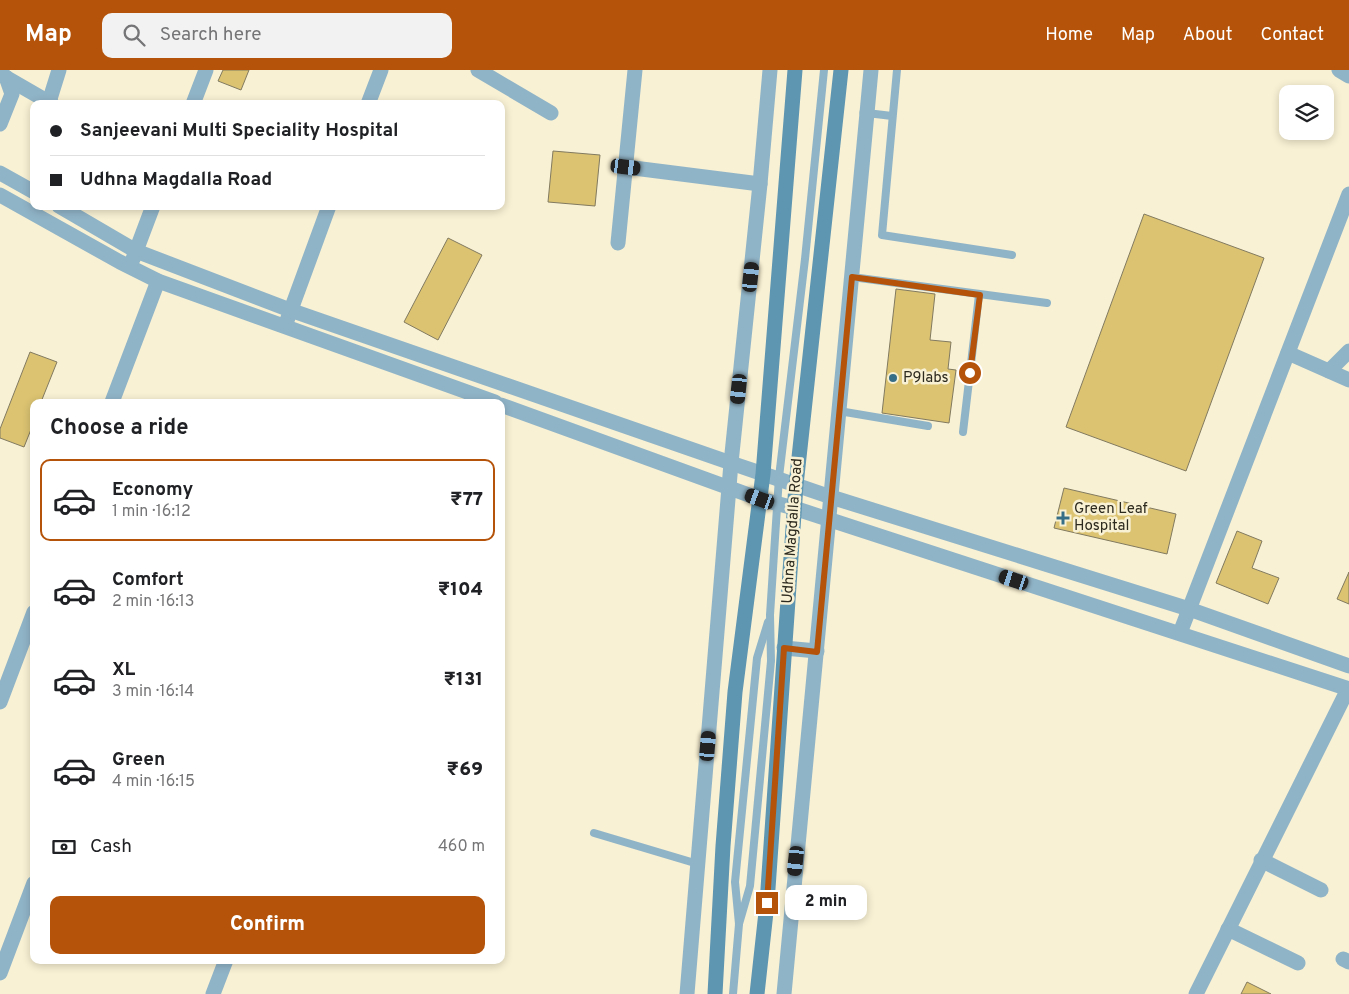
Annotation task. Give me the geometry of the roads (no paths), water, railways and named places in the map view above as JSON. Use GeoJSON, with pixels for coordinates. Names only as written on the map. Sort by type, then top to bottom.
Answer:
{"type":"FeatureCollection","features":[{"type":"Feature","properties":{"kind":"main road"},"geometry":{"type":"LineString","coordinates":[[716,994],[722,846],[734,702],[763,474],[795,70]]}},
{"type":"Feature","properties":{"kind":"main road","name":"Udhna Magdalla Road"},"geometry":{"type":"LineString","coordinates":[[757,994],[767,903],[796,485],[841,70]]}},
{"type":"Feature","properties":{"kind":"street"},"geometry":{"type":"LineString","coordinates":[[51,100],[59,70]]}},
{"type":"Feature","properties":{"kind":"street"},"geometry":{"type":"LineString","coordinates":[[195,100],[206,70]]}},
{"type":"Feature","properties":{"kind":"street"},"geometry":{"type":"LineString","coordinates":[[370,100],[381,70]]}},
{"type":"Feature","properties":{"kind":"street"},"geometry":{"type":"LineString","coordinates":[[478,70],[551,113]]}},
{"type":"Feature","properties":{"kind":"street"},"geometry":{"type":"LineString","coordinates":[[618,242],[636,70]]}},
{"type":"Feature","properties":{"kind":"street"},"geometry":{"type":"LineString","coordinates":[[687,994],[731,463],[770,70]]}},
{"type":"Feature","properties":{"kind":"street"},"geometry":{"type":"LineString","coordinates":[[784,994],[871,70]]}},
{"type":"Feature","properties":{"kind":"street"},"geometry":{"type":"LineString","coordinates":[[1339,70],[1349,76]]}},
{"type":"Feature","properties":{"kind":"street"},"geometry":{"type":"LineString","coordinates":[[3,76],[45,100]]}},
{"type":"Feature","properties":{"kind":"street"},"geometry":{"type":"LineString","coordinates":[[0,124],[12,94],[3,76]]}},
{"type":"Feature","properties":{"kind":"street"},"geometry":{"type":"LineString","coordinates":[[626,167],[760,184]]}},
{"type":"Feature","properties":{"kind":"street"},"geometry":{"type":"LineString","coordinates":[[0,173],[30,190]]}},
{"type":"Feature","properties":{"kind":"street"},"geometry":{"type":"LineString","coordinates":[[1180,633],[1349,194]]}},
{"type":"Feature","properties":{"kind":"street"},"geometry":{"type":"LineString","coordinates":[[0,195],[158,281],[487,399]]}},
{"type":"Feature","properties":{"kind":"street"},"geometry":{"type":"LineString","coordinates":[[66,210],[136,251],[290,310],[831,497],[1189,610],[1349,666]]}},
{"type":"Feature","properties":{"kind":"street"},"geometry":{"type":"LineString","coordinates":[[130,267],[152,210]]}},
{"type":"Feature","properties":{"kind":"street"},"geometry":{"type":"LineString","coordinates":[[286,326],[290,310],[328,210]]}},
{"type":"Feature","properties":{"kind":"street"},"geometry":{"type":"LineString","coordinates":[[113,399],[158,281]]}},
{"type":"Feature","properties":{"kind":"street"},"geometry":{"type":"LineString","coordinates":[[1329,371],[1349,351]]}},
{"type":"Feature","properties":{"kind":"street"},"geometry":{"type":"LineString","coordinates":[[1288,353],[1349,380]]}},
{"type":"Feature","properties":{"kind":"street"},"geometry":{"type":"LineString","coordinates":[[505,406],[760,499],[794,508],[1349,689],[1196,994]]}},
{"type":"Feature","properties":{"kind":"street"},"geometry":{"type":"LineString","coordinates":[[0,702],[30,623]]}},
{"type":"Feature","properties":{"kind":"street"},"geometry":{"type":"LineString","coordinates":[[784,648],[817,652]]}},
{"type":"Feature","properties":{"kind":"street"},"geometry":{"type":"LineString","coordinates":[[1262,860],[1321,890]]}},
{"type":"Feature","properties":{"kind":"street"},"geometry":{"type":"LineString","coordinates":[[0,973],[30,894]]}},
{"type":"Feature","properties":{"kind":"street"},"geometry":{"type":"LineString","coordinates":[[1228,929],[1298,963]]}},
{"type":"Feature","properties":{"kind":"street"},"geometry":{"type":"LineString","coordinates":[[213,994],[224,964]]}},
{"type":"Feature","properties":{"kind":"lane"},"geometry":{"type":"LineString","coordinates":[[739,924],[750,886],[771,661],[770,616],[778,479],[805,258],[824,70]]}},
{"type":"Feature","properties":{"kind":"lane"},"geometry":{"type":"LineString","coordinates":[[897,70],[882,235],[1012,255]]}},
{"type":"Feature","properties":{"kind":"lane"},"geometry":{"type":"LineString","coordinates":[[867,113],[892,116]]}},
{"type":"Feature","properties":{"kind":"lane"},"geometry":{"type":"LineString","coordinates":[[852,277],[1046,303]]}},
{"type":"Feature","properties":{"kind":"lane"},"geometry":{"type":"LineString","coordinates":[[963,432],[980,295]]}},
{"type":"Feature","properties":{"kind":"lane"},"geometry":{"type":"LineString","coordinates":[[839,411],[928,426]]}},
{"type":"Feature","properties":{"kind":"lane"},"geometry":{"type":"LineString","coordinates":[[733,994],[739,924],[735,882],[757,658],[770,616]]}},
{"type":"Feature","properties":{"kind":"lane"},"geometry":{"type":"LineString","coordinates":[[594,833],[698,864]]}},
{"type":"Feature","properties":{"kind":"place","name":"P9labs"},"geometry":{"type":"Point","coordinates":[893,378]}},
{"type":"Feature","properties":{"kind":"place","name":"Green Leaf Hospital"},"geometry":{"type":"Point","coordinates":[1063,518]}}]}
